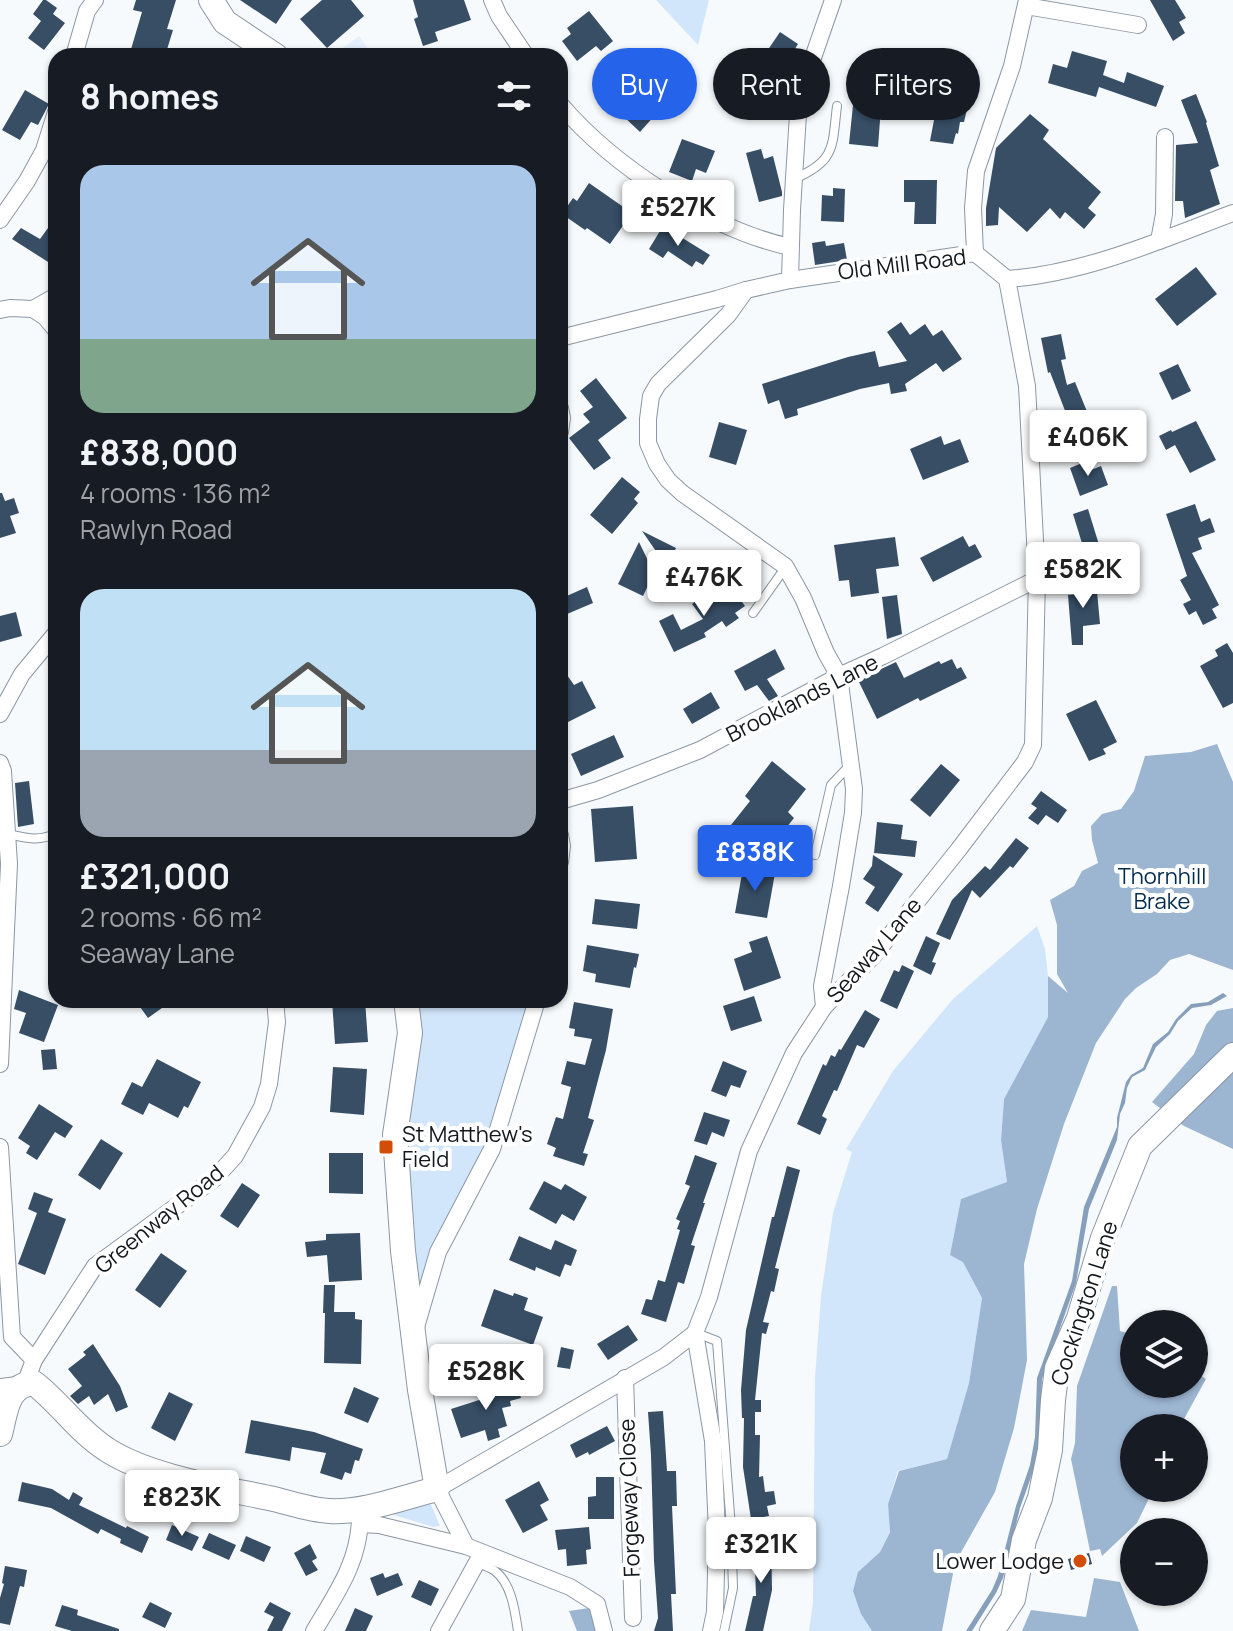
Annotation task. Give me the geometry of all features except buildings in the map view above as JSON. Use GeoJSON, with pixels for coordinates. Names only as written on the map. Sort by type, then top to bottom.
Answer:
{"type":"FeatureCollection","features":[{"type":"Feature","properties":{"kind":"street"},"geometry":{"type":"LineString","coordinates":[[76,48],[87,11],[95,0]]}},
{"type":"Feature","properties":{"kind":"street"},"geometry":{"type":"LineString","coordinates":[[211,0],[225,22],[264,48]]}},
{"type":"Feature","properties":{"kind":"street"},"geometry":{"type":"LineString","coordinates":[[492,0],[521,48]]}},
{"type":"Feature","properties":{"kind":"street"},"geometry":{"type":"LineString","coordinates":[[790,280],[799,98],[833,0]]}},
{"type":"Feature","properties":{"kind":"street"},"geometry":{"type":"LineString","coordinates":[[975,253],[973,208],[976,171],[1012,66],[1026,3],[1138,25]]}},
{"type":"Feature","properties":{"kind":"street"},"geometry":{"type":"LineString","coordinates":[[568,112],[649,184],[742,232],[790,247]]}},
{"type":"Feature","properties":{"kind":"street"},"geometry":{"type":"LineString","coordinates":[[1159,241],[1164,214],[1165,137]]}},
{"type":"Feature","properties":{"kind":"street"},"geometry":{"type":"LineString","coordinates":[[0,220],[48,153]]}},
{"type":"Feature","properties":{"kind":"street"},"geometry":{"type":"LineString","coordinates":[[1007,279],[1032,278],[1109,258],[1233,213]]}},
{"type":"Feature","properties":{"kind":"street","name":"Old Mill Road"},"geometry":{"type":"LineString","coordinates":[[568,336],[790,280],[975,253],[1007,279]]}},
{"type":"Feature","properties":{"kind":"street","name":"Seaway Lane"},"geometry":{"type":"LineString","coordinates":[[695,1333],[709,1297],[749,1151],[794,1053],[824,1007],[875,954],[959,849],[1025,762],[1033,745],[1037,579],[1027,386],[1007,279]]}},
{"type":"Feature","properties":{"kind":"street"},"geometry":{"type":"LineString","coordinates":[[746,290],[728,315],[658,384],[651,396],[648,443],[668,480],[786,568],[839,676],[854,789],[853,813],[822,986],[824,1007]]}},
{"type":"Feature","properties":{"kind":"street"},"geometry":{"type":"LineString","coordinates":[[33,309],[48,301]]}},
{"type":"Feature","properties":{"kind":"street"},"geometry":{"type":"LineString","coordinates":[[0,310],[33,309],[48,321]]}},
{"type":"Feature","properties":{"kind":"street","name":"Brooklands Lane"},"geometry":{"type":"LineString","coordinates":[[568,799],[700,750],[839,676],[1037,579]]}},
{"type":"Feature","properties":{"kind":"street"},"geometry":{"type":"LineString","coordinates":[[0,714],[22,674],[48,643]]}},
{"type":"Feature","properties":{"kind":"street"},"geometry":{"type":"LineString","coordinates":[[0,763],[9,864],[0,1064]]}},
{"type":"Feature","properties":{"kind":"street","name":"Greenway Road"},"geometry":{"type":"LineString","coordinates":[[25,1384],[34,1360],[95,1266],[215,1178],[235,1156],[262,1107],[269,1084],[277,1022],[276,1008]]}},
{"type":"Feature","properties":{"kind":"street"},"geometry":{"type":"LineString","coordinates":[[407,1008],[410,1033],[395,1135],[403,1251],[420,1390],[437,1489],[475,1554]]}},
{"type":"Feature","properties":{"kind":"street"},"geometry":{"type":"LineString","coordinates":[[414,1332],[438,1252],[492,1149],[535,1008]]}},
{"type":"Feature","properties":{"kind":"street","name":"Cockington Lane"},"geometry":{"type":"LineString","coordinates":[[992,1631],[1013,1599],[1024,1540],[1040,1498],[1050,1450],[1057,1368],[1079,1318],[1103,1238],[1140,1146],[1233,1055]]}},
{"type":"Feature","properties":{"kind":"street"},"geometry":{"type":"LineString","coordinates":[[0,1147],[12,1337],[34,1360]]}},
{"type":"Feature","properties":{"kind":"street"},"geometry":{"type":"LineString","coordinates":[[360,1516],[437,1489],[664,1357],[695,1333],[713,1441],[717,1532],[715,1612],[711,1631]]}},
{"type":"Feature","properties":{"kind":"street","name":"Forgeway Close"},"geometry":{"type":"LineString","coordinates":[[625,1378],[633,1618]]}},
{"type":"Feature","properties":{"kind":"street"},"geometry":{"type":"LineString","coordinates":[[0,1387],[34,1383],[90,1438],[108,1451],[136,1464],[185,1479],[360,1516],[379,1525],[570,1587],[597,1604],[604,1631]]}},
{"type":"Feature","properties":{"kind":"street"},"geometry":{"type":"LineString","coordinates":[[0,1434],[11,1396],[15,1389],[25,1384]]}},
{"type":"Feature","properties":{"kind":"street"},"geometry":{"type":"LineString","coordinates":[[314,1631],[345,1577],[360,1538],[360,1516]]}},
{"type":"Feature","properties":{"kind":"street"},"geometry":{"type":"LineString","coordinates":[[439,1631],[475,1554]]}},
{"type":"Feature","properties":{"kind":"lane"},"geometry":{"type":"LineString","coordinates":[[793,180],[807,174],[826,159],[832,149],[837,106]]}},
{"type":"Feature","properties":{"kind":"lane"},"geometry":{"type":"LineString","coordinates":[[753,613],[786,568]]}},
{"type":"Feature","properties":{"kind":"lane"},"geometry":{"type":"LineString","coordinates":[[815,855],[831,785],[851,765]]}},
{"type":"Feature","properties":{"kind":"lane"},"geometry":{"type":"LineString","coordinates":[[7,834],[36,839],[48,835]]}},
{"type":"Feature","properties":{"kind":"lane"},"geometry":{"type":"LineString","coordinates":[[695,1333],[717,1341],[733,1588],[724,1631]]}},
{"type":"Feature","properties":{"kind":"lane"},"geometry":{"type":"LineString","coordinates":[[475,1554],[504,1582],[518,1631]]}},
{"type":"Feature","properties":{"kind":"shaded area"},"geometry":{"type":"Polygon","coordinates":[[[656,0],[709,0],[698,45],[656,0]]]}},
{"type":"Feature","properties":{"kind":"shaded area"},"geometry":{"type":"Polygon","coordinates":[[[359,36],[367,48],[343,48],[359,36]]]}},
{"type":"Feature","properties":{"kind":"shaded area"},"geometry":{"type":"Polygon","coordinates":[[[1037,926],[1045,949],[1048,1017],[1004,1099],[1001,1140],[1007,1183],[961,1199],[950,1255],[963,1261],[982,1298],[969,1383],[947,1459],[898,1471],[888,1504],[890,1531],[880,1552],[858,1572],[861,1614],[872,1631],[809,1631],[813,1602],[815,1378],[821,1296],[833,1213],[852,1152],[846,1149],[893,1071],[953,999],[1037,926]]]}},
{"type":"Feature","properties":{"kind":"shaded area"},"geometry":{"type":"Polygon","coordinates":[[[1223,993],[1227,996],[1211,1005],[1192,1008],[1178,1021],[1156,1047],[1145,1070],[1132,1077],[1127,1088],[1117,1140],[1089,1209],[1076,1283],[1042,1379],[1040,1438],[1035,1466],[1020,1508],[1003,1578],[972,1631],[966,1631],[998,1576],[1030,1465],[1035,1437],[1037,1378],[1072,1281],[1084,1207],[1117,1127],[1126,1082],[1131,1075],[1143,1068],[1153,1044],[1168,1032],[1191,1004],[1208,1002],[1223,993]]]}},
{"type":"Feature","properties":{"kind":"shaded area"},"geometry":{"type":"Polygon","coordinates":[[[405,1008],[535,1008],[510,1089],[438,1252],[414,1332],[395,1135],[405,1008]]]}},
{"type":"Feature","properties":{"kind":"shaded area"},"geometry":{"type":"Polygon","coordinates":[[[429,1500],[440,1526],[433,1527],[381,1511],[429,1500]]]}},
{"type":"Feature","properties":{"kind":"green space","name":"Thornhill Brake"},"geometry":{"type":"Polygon","coordinates":[[[1217,744],[1233,782],[1233,970],[1189,954],[1170,960],[1125,999],[1096,1043],[1064,1124],[1037,1209],[1024,1264],[1027,1360],[1014,1428],[995,1492],[955,1563],[942,1631],[872,1631],[861,1614],[853,1591],[858,1572],[880,1552],[890,1532],[888,1504],[899,1471],[947,1459],[969,1383],[982,1298],[963,1262],[950,1255],[961,1199],[1007,1182],[1001,1140],[1004,1099],[1048,1017],[1048,976],[1068,993],[1057,974],[1057,925],[1050,900],[1074,886],[1082,871],[1098,863],[1091,826],[1102,814],[1121,809],[1134,791],[1145,756],[1191,752],[1217,744]]]}},
{"type":"Feature","properties":{"kind":"green space"},"geometry":{"type":"Polygon","coordinates":[[[1233,1008],[1233,1149],[1184,1126],[1152,1102],[1194,1054],[1206,1025],[1217,1011],[1233,1008]]]}},
{"type":"Feature","properties":{"kind":"green space"},"geometry":{"type":"Polygon","coordinates":[[[1112,1286],[1117,1286],[1120,1398],[1196,1398],[1187,1414],[1120,1414],[1120,1502],[1147,1502],[1139,1518],[1120,1518],[1120,1539],[1102,1556],[1100,1549],[1090,1551],[1071,1459],[1075,1443],[1077,1386],[1112,1286]]]}},
{"type":"Feature","properties":{"kind":"green space"},"geometry":{"type":"Polygon","coordinates":[[[1094,1578],[1120,1582],[1120,1606],[1129,1606],[1139,1631],[1022,1631],[1031,1610],[1086,1617],[1094,1578]]]}},
{"type":"Feature","properties":{"kind":"green space"},"geometry":{"type":"Polygon","coordinates":[[[589,1608],[596,1631],[577,1631],[569,1611],[589,1608]]]}},
{"type":"Feature","properties":{"kind":"place","name":"St Matthew's Field"},"geometry":{"type":"Point","coordinates":[386,1147]}},
{"type":"Feature","properties":{"kind":"place","name":"Lower Lodge"},"geometry":{"type":"Point","coordinates":[1080,1561]}}]}
